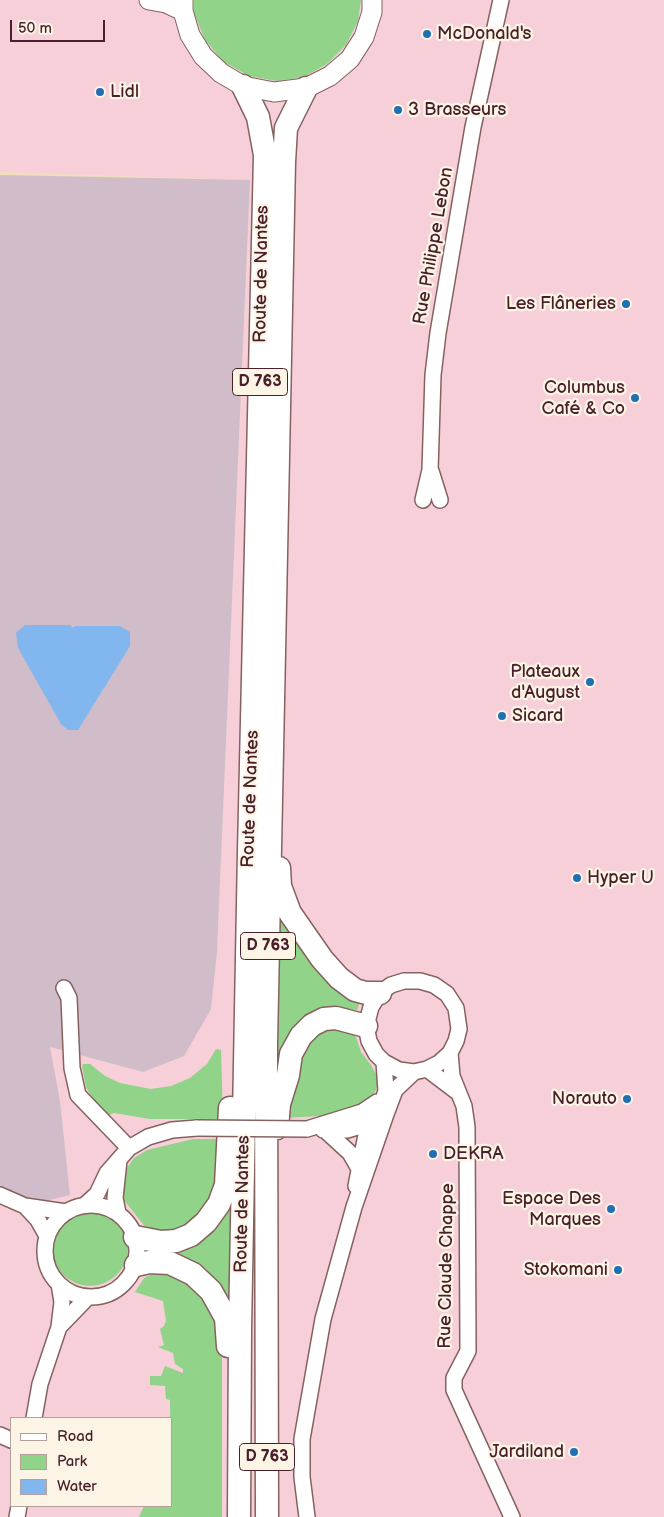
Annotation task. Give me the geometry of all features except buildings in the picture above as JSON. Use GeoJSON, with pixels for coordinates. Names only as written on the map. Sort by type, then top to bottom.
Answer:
{"type":"FeatureCollection","features":[{"type":"Feature","properties":{"kind":"highway","name":"Route de Nantes"},"geometry":{"type":"LineString","coordinates":[[239,1517],[249,851],[265,154],[258,117],[243,86]]}},
{"type":"Feature","properties":{"kind":"highway","name":"Route de Nantes"},"geometry":{"type":"LineString","coordinates":[[267,1517],[265,1163],[284,152],[286,128],[306,88]]}},
{"type":"Feature","properties":{"kind":"highway"},"geometry":{"type":"LineString","coordinates":[[271,785],[280,819],[280,886],[290,913],[339,978],[355,990],[366,993],[380,993]]}},
{"type":"Feature","properties":{"kind":"highway"},"geometry":{"type":"LineString","coordinates":[[135,1237],[161,1242],[176,1241],[191,1235],[206,1222],[219,1204],[226,1184],[230,1105],[235,894],[249,851]]}},
{"type":"Feature","properties":{"kind":"highway"},"geometry":{"type":"LineString","coordinates":[[265,1163],[275,1146],[279,1104],[288,1075],[291,1054],[301,1036],[312,1025],[324,1019],[336,1018],[366,1026]]}},
{"type":"Feature","properties":{"kind":"highway"},"geometry":{"type":"LineString","coordinates":[[136,1265],[149,1262],[170,1263],[193,1274],[211,1291],[226,1318],[228,1401],[239,1424]]}},
{"type":"Feature","properties":{"kind":"main road"},"geometry":{"type":"LineString","coordinates":[[149,0],[183,6],[190,35],[203,56],[221,74],[243,86],[274,92],[306,88],[330,76],[350,59],[364,37],[372,12],[372,0]]}},
{"type":"Feature","properties":{"kind":"street","name":"Rue Philippe Lebon"},"geometry":{"type":"LineString","coordinates":[[423,500],[430,470],[433,387],[438,333],[473,127],[501,0]]}},
{"type":"Feature","properties":{"kind":"street"},"geometry":{"type":"LineString","coordinates":[[430,470],[440,500]]}},
{"type":"Feature","properties":{"kind":"street"},"geometry":{"type":"LineString","coordinates":[[307,1517],[302,1477],[302,1439],[322,1319],[354,1207],[395,1090],[420,1071],[439,1063],[450,1053],[459,1029],[456,1008],[448,994],[434,985],[420,981],[404,981],[391,985],[380,993],[371,1007],[366,1026],[369,1041],[384,1062],[398,1070],[420,1071],[456,1091]]}},
{"type":"Feature","properties":{"kind":"street"},"geometry":{"type":"LineString","coordinates":[[64,988],[69,998],[72,1068],[78,1095],[124,1154],[115,1198],[118,1213]]}},
{"type":"Feature","properties":{"kind":"street","name":"Rue Claude Chappe"},"geometry":{"type":"LineString","coordinates":[[450,1053],[456,1091],[464,1106],[467,1127],[468,1351],[454,1378],[454,1390],[512,1517]]}},
{"type":"Feature","properties":{"kind":"street"},"geometry":{"type":"LineString","coordinates":[[354,1207],[358,1166],[368,1125],[371,1115],[380,1108],[386,1091],[384,1062]]}},
{"type":"Feature","properties":{"kind":"street"},"geometry":{"type":"LineString","coordinates":[[307,1128],[362,1112],[377,1102],[386,1091]]}},
{"type":"Feature","properties":{"kind":"street"},"geometry":{"type":"LineString","coordinates":[[85,1205],[108,1208],[118,1213],[129,1224],[135,1237],[138,1251],[136,1265],[128,1279],[117,1290],[103,1296],[87,1298],[72,1293],[59,1284],[50,1274],[46,1262],[47,1236],[55,1222],[66,1212],[85,1205],[97,1194],[107,1173],[124,1154],[156,1134],[172,1130],[197,1128],[347,1130],[368,1125],[386,1114]]}},
{"type":"Feature","properties":{"kind":"street"},"geometry":{"type":"LineString","coordinates":[[326,1131],[350,1153],[358,1166]]}},
{"type":"Feature","properties":{"kind":"street"},"geometry":{"type":"LineString","coordinates":[[0,1195],[25,1206],[66,1212]]}},
{"type":"Feature","properties":{"kind":"street"},"geometry":{"type":"LineString","coordinates":[[25,1206],[38,1220],[47,1236]]}},
{"type":"Feature","properties":{"kind":"street"},"geometry":{"type":"LineString","coordinates":[[34,1417],[40,1384],[60,1327],[62,1302],[59,1284]]}},
{"type":"Feature","properties":{"kind":"street"},"geometry":{"type":"LineString","coordinates":[[60,1327],[87,1298]]}},
{"type":"Feature","properties":{"kind":"shaded area"},"geometry":{"type":"Polygon","coordinates":[[[0,0],[664,0],[664,1517],[0,1517],[0,1195],[25,1206],[70,1195],[60,1101],[50,1047],[144,1072],[217,952],[250,180],[0,172],[0,0]]]}},
{"type":"Feature","properties":{"kind":"shaded area"},"geometry":{"type":"Polygon","coordinates":[[[0,175],[250,180],[217,952],[211,1009],[184,1056],[143,1072],[50,1047],[60,1101],[70,1195],[25,1206],[0,1195],[0,175]]]}},
{"type":"Feature","properties":{"kind":"green space"},"geometry":{"type":"Polygon","coordinates":[[[194,0],[361,0],[358,21],[346,45],[327,64],[304,77],[277,81],[249,76],[224,62],[205,40],[194,13],[194,0]]]}},
{"type":"Feature","properties":{"kind":"green space"},"geometry":{"type":"Polygon","coordinates":[[[278,916],[289,922],[361,999],[357,1010],[332,1007],[284,1054],[275,1055],[278,916]]]}},
{"type":"Feature","properties":{"kind":"green space"},"geometry":{"type":"Polygon","coordinates":[[[322,1025],[352,1031],[361,1052],[377,1076],[378,1085],[374,1094],[363,1104],[348,1110],[321,1116],[283,1118],[292,1063],[322,1025]]]}},
{"type":"Feature","properties":{"kind":"green space"},"geometry":{"type":"Polygon","coordinates":[[[216,1049],[221,1050],[223,1119],[150,1119],[114,1113],[109,1115],[95,1103],[86,1087],[83,1064],[90,1064],[105,1076],[120,1083],[151,1089],[171,1086],[190,1078],[207,1064],[216,1049]]]}},
{"type":"Feature","properties":{"kind":"green space"},"geometry":{"type":"Polygon","coordinates":[[[193,1139],[224,1139],[217,1193],[184,1231],[151,1234],[123,1199],[125,1171],[134,1158],[147,1150],[193,1139]]]}},
{"type":"Feature","properties":{"kind":"green space"},"geometry":{"type":"Polygon","coordinates":[[[233,1157],[232,1284],[228,1308],[154,1247],[184,1243],[233,1157]]]}},
{"type":"Feature","properties":{"kind":"green space"},"geometry":{"type":"Polygon","coordinates":[[[90,1210],[104,1213],[117,1221],[125,1234],[128,1248],[125,1262],[117,1275],[104,1283],[90,1286],[76,1283],[63,1275],[55,1262],[52,1248],[55,1234],[63,1221],[76,1213],[90,1210]]]}},
{"type":"Feature","properties":{"kind":"green space"},"geometry":{"type":"Polygon","coordinates":[[[154,1273],[174,1275],[210,1298],[222,1345],[222,1517],[139,1517],[144,1507],[172,1507],[172,1417],[170,1417],[170,1400],[166,1399],[165,1386],[150,1385],[150,1376],[161,1376],[165,1366],[183,1373],[183,1369],[175,1364],[173,1353],[158,1347],[164,1345],[160,1329],[166,1321],[163,1301],[135,1292],[144,1278],[154,1273]]]}},
{"type":"Feature","properties":{"kind":"water"},"geometry":{"type":"Polygon","coordinates":[[[25,625],[71,625],[72,628],[76,626],[120,626],[130,632],[130,646],[78,730],[68,730],[61,724],[18,648],[16,633],[25,625]]]}},
{"type":"Feature","properties":{"kind":"place","name":"McDonald's"},"geometry":{"type":"Point","coordinates":[427,34]}},
{"type":"Feature","properties":{"kind":"place","name":"Lidl"},"geometry":{"type":"Point","coordinates":[100,92]}},
{"type":"Feature","properties":{"kind":"place","name":"3 Brasseurs"},"geometry":{"type":"Point","coordinates":[398,110]}},
{"type":"Feature","properties":{"kind":"place","name":"Les Flâneries"},"geometry":{"type":"Point","coordinates":[626,304]}},
{"type":"Feature","properties":{"kind":"place","name":"Columbus Café & Co"},"geometry":{"type":"Point","coordinates":[635,398]}},
{"type":"Feature","properties":{"kind":"place","name":"Plateaux d'August"},"geometry":{"type":"Point","coordinates":[590,682]}},
{"type":"Feature","properties":{"kind":"place","name":"Sicard"},"geometry":{"type":"Point","coordinates":[502,716]}},
{"type":"Feature","properties":{"kind":"place","name":"Hyper U"},"geometry":{"type":"Point","coordinates":[577,878]}},
{"type":"Feature","properties":{"kind":"place","name":"Norauto"},"geometry":{"type":"Point","coordinates":[627,1099]}},
{"type":"Feature","properties":{"kind":"place","name":"DEKRA"},"geometry":{"type":"Point","coordinates":[433,1154]}},
{"type":"Feature","properties":{"kind":"place","name":"Espace Des Marques"},"geometry":{"type":"Point","coordinates":[611,1209]}},
{"type":"Feature","properties":{"kind":"place","name":"Stokomani"},"geometry":{"type":"Point","coordinates":[618,1270]}},
{"type":"Feature","properties":{"kind":"place","name":"Jardiland"},"geometry":{"type":"Point","coordinates":[574,1452]}}]}
